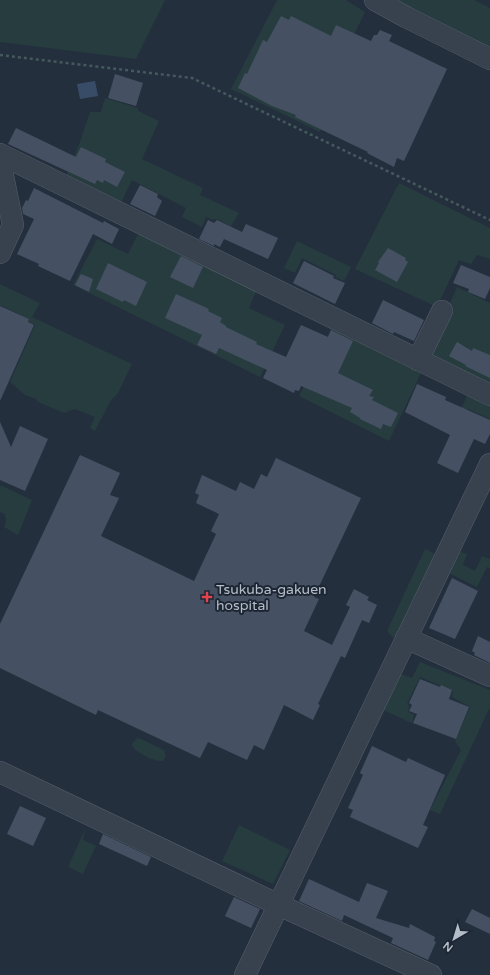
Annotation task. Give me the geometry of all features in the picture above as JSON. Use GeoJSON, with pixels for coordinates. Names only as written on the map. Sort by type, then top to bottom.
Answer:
{"type":"FeatureCollection","features":[{"type":"Feature","properties":{"kind":"street"},"geometry":{"type":"LineString","coordinates":[[376,0],[406,17],[490,59]]}},
{"type":"Feature","properties":{"kind":"street"},"geometry":{"type":"LineString","coordinates":[[0,154],[490,395]]}},
{"type":"Feature","properties":{"kind":"street"},"geometry":{"type":"LineString","coordinates":[[0,161],[13,225],[0,253]]}},
{"type":"Feature","properties":{"kind":"street"},"geometry":{"type":"LineString","coordinates":[[418,360],[442,310]]}},
{"type":"Feature","properties":{"kind":"street"},"geometry":{"type":"LineString","coordinates":[[245,975],[490,464]]}},
{"type":"Feature","properties":{"kind":"street"},"geometry":{"type":"LineString","coordinates":[[406,638],[490,676]]}},
{"type":"Feature","properties":{"kind":"street"},"geometry":{"type":"LineString","coordinates":[[0,772],[278,905],[431,975]]}},
{"type":"Feature","properties":{"kind":"path"},"geometry":{"type":"LineString","coordinates":[[0,55],[192,78],[490,220]]}},
{"type":"Feature","properties":{"kind":"green space"},"geometry":{"type":"Polygon","coordinates":[[[0,0],[165,0],[136,59],[0,42],[0,0]]]}},
{"type":"Feature","properties":{"kind":"green space"},"geometry":{"type":"Polygon","coordinates":[[[277,0],[346,0],[365,12],[337,69],[343,81],[320,132],[231,89],[277,0]]]}},
{"type":"Feature","properties":{"kind":"green space"},"geometry":{"type":"Polygon","coordinates":[[[393,0],[474,0],[490,8],[490,48],[393,0]]]}},
{"type":"Feature","properties":{"kind":"green space"},"geometry":{"type":"Polygon","coordinates":[[[105,98],[138,108],[138,111],[159,121],[142,159],[203,188],[200,195],[239,213],[231,226],[216,219],[213,220],[206,217],[202,227],[182,217],[186,208],[132,180],[121,203],[66,176],[90,112],[101,112],[105,98]]]}},
{"type":"Feature","properties":{"kind":"green space"},"geometry":{"type":"Polygon","coordinates":[[[399,183],[490,228],[490,259],[477,255],[471,264],[459,260],[437,307],[355,269],[399,183]]]}},
{"type":"Feature","properties":{"kind":"green space"},"geometry":{"type":"Polygon","coordinates":[[[140,230],[257,289],[249,308],[285,325],[260,377],[73,285],[97,239],[128,254],[140,230]]]}},
{"type":"Feature","properties":{"kind":"green space"},"geometry":{"type":"Polygon","coordinates":[[[297,241],[351,267],[344,281],[335,277],[336,275],[302,258],[295,273],[284,268],[297,241]]]}},
{"type":"Feature","properties":{"kind":"green space"},"geometry":{"type":"Polygon","coordinates":[[[0,284],[40,303],[32,317],[132,364],[118,393],[111,400],[95,431],[90,428],[95,417],[75,409],[64,413],[25,395],[10,382],[35,325],[29,322],[29,319],[0,305],[0,284]]]}},
{"type":"Feature","properties":{"kind":"green space"},"geometry":{"type":"Polygon","coordinates":[[[457,287],[490,303],[490,386],[429,356],[428,352],[457,287]]]}},
{"type":"Feature","properties":{"kind":"green space"},"geometry":{"type":"Polygon","coordinates":[[[333,325],[422,371],[389,441],[299,396],[333,325]]]}},
{"type":"Feature","properties":{"kind":"green space"},"geometry":{"type":"Polygon","coordinates":[[[468,394],[490,405],[490,419],[468,409],[458,430],[452,428],[468,394]]]}},
{"type":"Feature","properties":{"kind":"green space"},"geometry":{"type":"Polygon","coordinates":[[[0,485],[32,500],[18,535],[4,527],[6,520],[5,514],[0,512],[0,485]]]}},
{"type":"Feature","properties":{"kind":"green space"},"geometry":{"type":"Polygon","coordinates":[[[425,549],[435,554],[394,639],[387,631],[425,549]]]}},
{"type":"Feature","properties":{"kind":"green space"},"geometry":{"type":"Polygon","coordinates":[[[458,551],[467,554],[463,565],[475,571],[482,556],[490,559],[490,568],[487,567],[477,587],[449,573],[458,551]]]}},
{"type":"Feature","properties":{"kind":"green space"},"geometry":{"type":"Polygon","coordinates":[[[420,662],[490,690],[490,707],[440,814],[430,810],[461,750],[455,741],[470,707],[452,697],[453,691],[420,677],[407,704],[409,706],[408,712],[414,715],[412,723],[383,710],[401,674],[412,678],[420,662]]]}},
{"type":"Feature","properties":{"kind":"green space"},"geometry":{"type":"Polygon","coordinates":[[[139,738],[164,750],[166,756],[163,761],[150,758],[136,750],[132,744],[139,738]]]}},
{"type":"Feature","properties":{"kind":"green space"},"geometry":{"type":"Polygon","coordinates":[[[239,825],[290,850],[273,884],[222,861],[239,825]]]}},
{"type":"Feature","properties":{"kind":"green space"},"geometry":{"type":"Polygon","coordinates":[[[85,829],[83,840],[96,846],[83,874],[68,867],[85,829]]]}},
{"type":"Feature","properties":{"kind":"water"},"geometry":{"type":"Polygon","coordinates":[[[95,81],[98,96],[80,99],[77,84],[95,81]]]}},
{"type":"Feature","properties":{"kind":"building"},"geometry":{"type":"Polygon","coordinates":[[[281,16],[289,20],[291,16],[331,36],[336,25],[371,41],[374,35],[377,35],[380,30],[392,35],[389,41],[447,69],[404,161],[397,158],[394,167],[367,153],[368,152],[295,117],[296,115],[272,106],[238,88],[245,73],[247,74],[263,40],[267,42],[281,16]]]}},
{"type":"Feature","properties":{"kind":"building"},"geometry":{"type":"Polygon","coordinates":[[[115,74],[143,83],[136,106],[108,98],[115,74]]]}},
{"type":"Feature","properties":{"kind":"building"},"geometry":{"type":"Polygon","coordinates":[[[16,128],[76,157],[81,147],[106,159],[105,162],[125,172],[117,187],[104,180],[103,183],[97,180],[95,184],[8,144],[16,128]]]}},
{"type":"Feature","properties":{"kind":"building"},"geometry":{"type":"Polygon","coordinates":[[[140,185],[158,194],[157,197],[162,201],[155,216],[130,204],[140,185]]]}},
{"type":"Feature","properties":{"kind":"building"},"geometry":{"type":"Polygon","coordinates":[[[34,188],[103,223],[104,221],[119,229],[112,244],[93,234],[70,281],[17,254],[34,219],[23,214],[22,208],[26,200],[28,201],[34,188]]]}},
{"type":"Feature","properties":{"kind":"building"},"geometry":{"type":"Polygon","coordinates":[[[208,220],[214,223],[217,220],[242,232],[246,224],[278,238],[268,259],[224,239],[220,247],[214,244],[214,246],[199,239],[208,220]]]}},
{"type":"Feature","properties":{"kind":"building"},"geometry":{"type":"Polygon","coordinates":[[[388,248],[406,258],[405,260],[408,262],[397,282],[375,270],[379,263],[378,262],[388,248]]]}},
{"type":"Feature","properties":{"kind":"building"},"geometry":{"type":"Polygon","coordinates":[[[181,256],[203,267],[193,288],[170,277],[181,256]]]}},
{"type":"Feature","properties":{"kind":"building"},"geometry":{"type":"Polygon","coordinates":[[[304,261],[334,276],[333,278],[345,283],[335,304],[293,283],[304,261]]]}},
{"type":"Feature","properties":{"kind":"building"},"geometry":{"type":"Polygon","coordinates":[[[108,263],[147,282],[136,306],[124,300],[123,302],[96,289],[108,263]]]}},
{"type":"Feature","properties":{"kind":"building"},"geometry":{"type":"Polygon","coordinates":[[[461,265],[490,277],[490,288],[485,299],[468,292],[469,289],[453,283],[461,265]]]}},
{"type":"Feature","properties":{"kind":"building"},"geometry":{"type":"Polygon","coordinates":[[[81,274],[93,279],[89,292],[75,285],[81,274]]]}},
{"type":"Feature","properties":{"kind":"building"},"geometry":{"type":"Polygon","coordinates":[[[176,294],[209,309],[208,311],[222,318],[220,322],[226,327],[257,342],[256,344],[286,357],[301,325],[328,337],[331,330],[353,341],[338,373],[373,390],[369,396],[374,397],[372,400],[398,413],[391,427],[383,424],[381,429],[360,419],[350,412],[352,408],[301,386],[299,391],[295,390],[294,393],[263,378],[267,370],[219,348],[216,354],[197,345],[202,335],[165,318],[176,294]]]}},
{"type":"Feature","properties":{"kind":"building"},"geometry":{"type":"Polygon","coordinates":[[[383,300],[424,320],[414,341],[394,332],[393,334],[372,323],[383,300]]]}},
{"type":"Feature","properties":{"kind":"building"},"geometry":{"type":"Polygon","coordinates":[[[0,306],[29,319],[28,322],[34,325],[0,401],[0,306]]]}},
{"type":"Feature","properties":{"kind":"building"},"geometry":{"type":"Polygon","coordinates":[[[457,342],[472,351],[473,348],[490,355],[490,378],[465,366],[466,365],[449,356],[457,342]]]}},
{"type":"Feature","properties":{"kind":"building"},"geometry":{"type":"Polygon","coordinates":[[[417,384],[446,397],[445,400],[490,420],[490,434],[485,444],[474,439],[458,473],[437,463],[450,435],[405,412],[417,384]]]}},
{"type":"Feature","properties":{"kind":"building"},"geometry":{"type":"Polygon","coordinates":[[[0,422],[11,447],[20,426],[48,439],[25,491],[0,480],[0,422]]]}},
{"type":"Feature","properties":{"kind":"building"},"geometry":{"type":"Polygon","coordinates":[[[80,455],[120,473],[110,495],[119,498],[101,536],[194,581],[216,534],[211,531],[219,514],[196,503],[199,495],[195,493],[202,475],[236,491],[240,482],[254,489],[261,474],[267,477],[276,458],[361,498],[314,597],[319,599],[304,631],[332,645],[350,607],[346,605],[354,589],[369,597],[367,600],[377,605],[369,623],[362,620],[345,658],[341,656],[318,704],[320,705],[313,720],[284,705],[264,750],[254,745],[247,760],[208,742],[200,758],[98,710],[96,715],[0,668],[0,624],[80,455]]]}},
{"type":"Feature","properties":{"kind":"building"},"geometry":{"type":"Polygon","coordinates":[[[452,578],[478,591],[455,639],[429,628],[452,578]]]}},
{"type":"Feature","properties":{"kind":"building"},"geometry":{"type":"Polygon","coordinates":[[[478,636],[490,642],[490,663],[474,655],[475,653],[472,651],[478,636]]]}},
{"type":"Feature","properties":{"kind":"building"},"geometry":{"type":"Polygon","coordinates":[[[420,679],[452,690],[449,699],[469,707],[456,739],[413,723],[417,714],[409,711],[412,705],[409,703],[420,679]]]}},
{"type":"Feature","properties":{"kind":"building"},"geometry":{"type":"Polygon","coordinates":[[[372,746],[406,762],[408,758],[445,775],[423,825],[428,827],[418,848],[350,817],[353,810],[348,808],[363,775],[360,773],[372,746]]]}},
{"type":"Feature","properties":{"kind":"building"},"geometry":{"type":"Polygon","coordinates":[[[20,806],[46,818],[33,846],[7,834],[20,806]]]}},
{"type":"Feature","properties":{"kind":"building"},"geometry":{"type":"Polygon","coordinates":[[[103,834],[151,857],[147,866],[99,844],[103,834]]]}},
{"type":"Feature","properties":{"kind":"building"},"geometry":{"type":"Polygon","coordinates":[[[309,879],[359,902],[367,883],[388,891],[376,918],[409,928],[410,924],[435,937],[434,941],[436,942],[428,960],[391,943],[393,938],[344,915],[342,921],[299,901],[309,879]]]}},
{"type":"Feature","properties":{"kind":"building"},"geometry":{"type":"Polygon","coordinates":[[[234,897],[260,909],[251,928],[225,916],[234,897]]]}},
{"type":"Feature","properties":{"kind":"building"},"geometry":{"type":"Polygon","coordinates":[[[472,909],[490,918],[490,934],[465,922],[472,909]]]}},
{"type":"Feature","properties":{"kind":"place","name":"Tsukuba-gakuen hospital"},"geometry":{"type":"Point","coordinates":[207,597]}}]}
